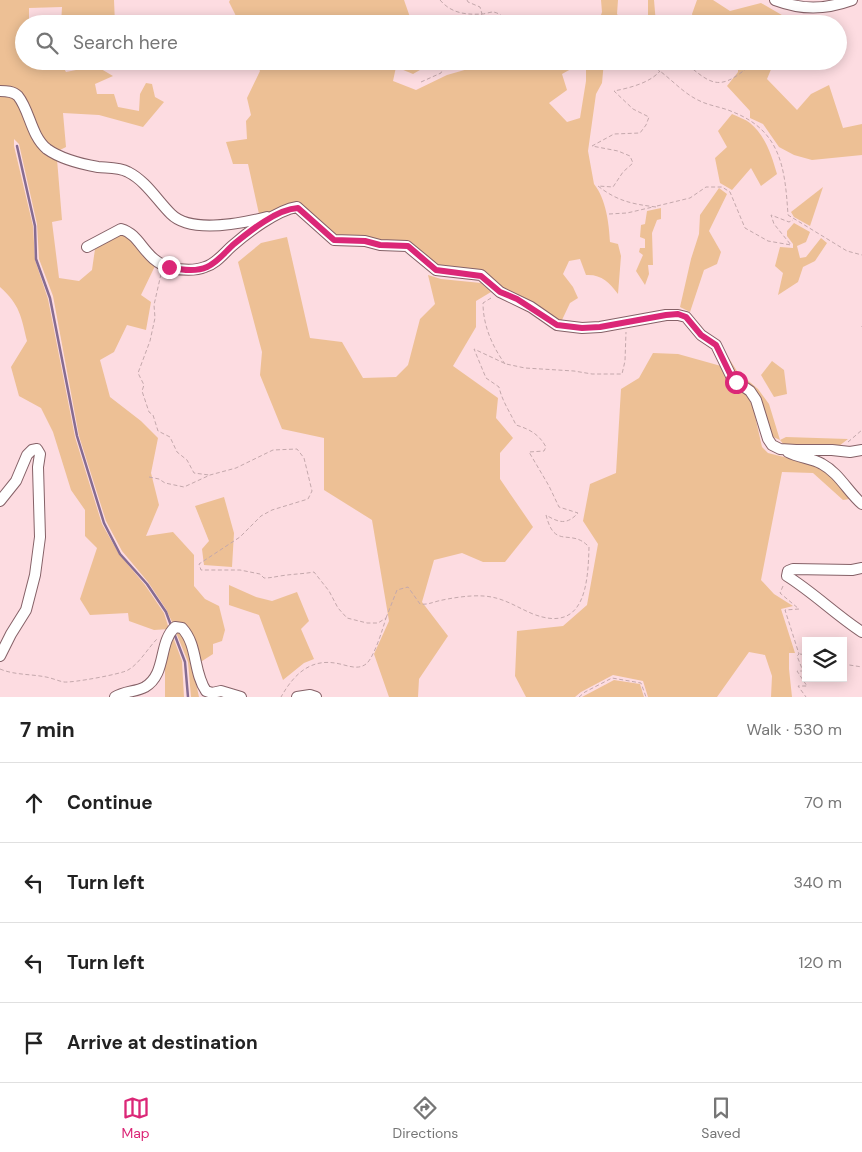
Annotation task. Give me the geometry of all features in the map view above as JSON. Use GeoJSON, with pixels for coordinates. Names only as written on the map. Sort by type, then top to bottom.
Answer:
{"type":"FeatureCollection","features":[{"type":"Feature","properties":{"kind":"street"},"geometry":{"type":"LineString","coordinates":[[775,0],[802,8],[834,6],[852,0]]}},
{"type":"Feature","properties":{"kind":"street"},"geometry":{"type":"LineString","coordinates":[[0,91],[8,91],[17,95],[35,132],[46,148],[56,154],[83,164],[127,171],[140,180],[171,214],[179,220],[190,224],[214,226],[275,215]]}},
{"type":"Feature","properties":{"kind":"street"},"geometry":{"type":"LineString","coordinates":[[87,247],[121,229],[130,232],[145,252],[157,262],[181,270],[195,270],[207,267],[275,215],[288,208],[298,208],[334,240],[365,241],[380,245],[408,246],[436,270],[481,276],[500,292],[517,299],[557,325],[582,328],[600,327],[678,314],[686,317],[701,335],[716,345],[731,376],[736,382],[750,391],[756,400],[768,439],[772,445],[795,456],[823,464],[840,479],[853,497],[862,504]]}},
{"type":"Feature","properties":{"kind":"street"},"geometry":{"type":"LineString","coordinates":[[0,501],[16,482],[27,455],[32,450],[37,449],[40,454],[38,467],[40,537],[35,575],[26,610],[0,656]]}},
{"type":"Feature","properties":{"kind":"street"},"geometry":{"type":"LineString","coordinates":[[780,449],[850,452],[862,450]]}},
{"type":"Feature","properties":{"kind":"street"},"geometry":{"type":"LineString","coordinates":[[862,568],[852,570],[793,569],[788,571],[787,576],[806,588],[818,600],[862,632]]}},
{"type":"Feature","properties":{"kind":"street"},"geometry":{"type":"LineString","coordinates":[[115,697],[145,687],[156,676],[163,660],[170,632],[174,628],[182,628],[187,634],[193,647],[199,677],[206,691],[212,693],[221,691],[241,697]]}},
{"type":"Feature","properties":{"kind":"street"},"geometry":{"type":"LineString","coordinates":[[297,697],[310,695],[316,697]]}},
{"type":"Feature","properties":{"kind":"path"},"geometry":{"type":"LineString","coordinates":[[440,0],[446,7],[456,13],[482,14],[494,12],[501,15]]}},
{"type":"Feature","properties":{"kind":"path"},"geometry":{"type":"LineString","coordinates":[[467,0],[480,7],[482,14]]}},
{"type":"Feature","properties":{"kind":"path"},"geometry":{"type":"LineString","coordinates":[[421,82],[440,73],[442,70]]}},
{"type":"Feature","properties":{"kind":"path"},"geometry":{"type":"LineString","coordinates":[[693,70],[700,76],[714,82],[726,83],[745,70]]}},
{"type":"Feature","properties":{"kind":"path"},"geometry":{"type":"LineString","coordinates":[[656,206],[630,204],[609,195],[598,186],[613,187],[623,172],[633,163],[630,156],[618,151],[592,146],[614,134],[640,133],[649,117],[633,109],[614,91],[630,88],[654,78],[660,71],[700,101],[733,112],[752,121],[770,138],[779,155],[784,174],[788,215],[847,250],[862,255]]}},
{"type":"Feature","properties":{"kind":"path"},"geometry":{"type":"LineString","coordinates":[[608,214],[627,213],[690,198],[706,187],[722,187],[730,192],[745,228],[768,241],[791,245],[774,224],[771,215],[789,222],[794,219]]}},
{"type":"Feature","properties":{"kind":"path"},"geometry":{"type":"LineString","coordinates":[[163,265],[154,305],[150,341],[138,373],[144,385],[142,391],[158,431],[170,436],[177,452],[187,460],[194,473],[210,476]]}},
{"type":"Feature","properties":{"kind":"path"},"geometry":{"type":"LineString","coordinates":[[500,292],[483,302],[483,318],[496,352],[506,364]]}},
{"type":"Feature","properties":{"kind":"path"},"geometry":{"type":"LineString","coordinates":[[281,697],[294,678],[312,664],[337,663],[359,668],[368,663],[381,638],[386,618],[397,590],[408,587],[420,604],[426,605],[439,601],[482,596],[506,600],[533,614],[546,618],[562,617],[576,610],[584,595],[589,572],[589,547],[583,540],[572,537],[560,537],[554,534],[548,524],[546,515],[562,522],[571,520],[578,513],[559,507],[529,452],[544,451],[546,447],[541,438],[516,425],[508,407],[502,401],[499,387],[486,378],[474,350],[506,364],[542,370],[622,374],[626,361],[625,339],[627,322]]}},
{"type":"Feature","properties":{"kind":"path"},"geometry":{"type":"LineString","coordinates":[[837,450],[862,430]]}},
{"type":"Feature","properties":{"kind":"path"},"geometry":{"type":"LineString","coordinates":[[149,476],[166,483],[184,487],[236,468],[273,450],[297,449],[304,458],[312,491],[308,499],[272,510],[262,516],[240,537],[200,564],[201,570],[240,570],[260,574],[264,578],[272,579],[279,576],[314,572],[347,618],[378,624],[386,618]]}},
{"type":"Feature","properties":{"kind":"path"},"geometry":{"type":"LineString","coordinates":[[787,576],[780,593],[799,609],[785,610],[799,654],[797,656],[803,671],[798,671],[807,686],[798,686],[806,697]]}},
{"type":"Feature","properties":{"kind":"path"},"geometry":{"type":"LineString","coordinates":[[0,669],[64,682],[77,682],[122,673],[130,669],[159,637],[170,632]]}},
{"type":"Feature","properties":{"kind":"path"},"geometry":{"type":"LineString","coordinates":[[847,665],[862,667]]}},
{"type":"Feature","properties":{"kind":"path"},"geometry":{"type":"LineString","coordinates":[[579,697],[585,692],[617,678],[641,683],[646,697]]}},
{"type":"Feature","properties":{"kind":"shaded area"},"geometry":{"type":"Polygon","coordinates":[[[0,0],[114,0],[115,15],[62,15],[62,7],[29,8],[29,15],[15,15],[15,70],[65,70],[66,72],[103,70],[113,76],[95,84],[97,94],[114,94],[118,107],[139,111],[140,94],[146,83],[152,84],[155,97],[164,102],[143,127],[99,115],[63,113],[66,147],[56,152],[46,145],[19,94],[0,87],[0,0]]]}},
{"type":"Feature","properties":{"kind":"shaded area"},"geometry":{"type":"Polygon","coordinates":[[[230,0],[404,0],[409,15],[236,15],[229,2],[230,0]]]}},
{"type":"Feature","properties":{"kind":"shaded area"},"geometry":{"type":"Polygon","coordinates":[[[601,0],[618,0],[618,15],[601,15],[601,0]]]}},
{"type":"Feature","properties":{"kind":"shaded area"},"geometry":{"type":"Polygon","coordinates":[[[648,0],[654,0],[655,15],[648,15],[648,0]]]}},
{"type":"Feature","properties":{"kind":"shaded area"},"geometry":{"type":"Polygon","coordinates":[[[697,0],[713,0],[730,11],[761,3],[782,15],[692,15],[697,0]]]}},
{"type":"Feature","properties":{"kind":"shaded area"},"geometry":{"type":"Polygon","coordinates":[[[395,70],[393,81],[416,90],[447,75],[464,70],[569,70],[562,74],[567,90],[549,103],[567,122],[580,118],[586,70],[603,70],[602,83],[596,94],[588,151],[594,184],[606,212],[610,242],[618,244],[621,256],[618,294],[600,277],[586,275],[580,259],[569,261],[563,274],[573,287],[578,298],[570,303],[562,320],[568,325],[501,290],[492,281],[436,267],[407,244],[335,238],[306,211],[259,214],[248,164],[233,164],[226,142],[247,139],[246,121],[251,115],[247,98],[260,71],[395,70]]]}},
{"type":"Feature","properties":{"kind":"shaded area"},"geometry":{"type":"Polygon","coordinates":[[[403,70],[420,70],[413,74],[403,70]]]}},
{"type":"Feature","properties":{"kind":"shaded area"},"geometry":{"type":"Polygon","coordinates":[[[738,70],[771,70],[767,79],[797,110],[811,94],[829,85],[843,128],[862,124],[862,155],[812,160],[794,155],[779,147],[763,124],[750,118],[750,111],[727,86],[738,70]]]}},
{"type":"Feature","properties":{"kind":"shaded area"},"geometry":{"type":"Polygon","coordinates":[[[0,94],[16,97],[57,159],[62,220],[52,222],[59,278],[79,281],[92,270],[95,249],[122,233],[128,236],[142,255],[155,266],[141,295],[151,302],[146,330],[127,325],[114,352],[100,360],[110,397],[141,421],[158,438],[151,473],[159,505],[146,536],[173,532],[194,555],[194,586],[205,599],[219,606],[225,630],[222,641],[213,644],[213,654],[199,663],[195,646],[173,624],[166,609],[148,582],[122,551],[106,521],[79,436],[53,296],[39,259],[37,224],[19,144],[14,139],[33,226],[35,260],[48,299],[75,437],[102,524],[119,554],[145,585],[164,613],[169,629],[154,630],[129,621],[128,613],[90,615],[80,599],[97,548],[85,536],[85,510],[71,490],[53,432],[41,408],[19,396],[11,367],[27,341],[16,305],[0,287],[0,94]]]}},
{"type":"Feature","properties":{"kind":"shaded area"},"geometry":{"type":"Polygon","coordinates":[[[732,114],[755,128],[764,140],[770,153],[777,174],[761,186],[751,168],[732,190],[720,183],[715,158],[727,147],[718,131],[732,114]]]}},
{"type":"Feature","properties":{"kind":"shaded area"},"geometry":{"type":"Polygon","coordinates":[[[823,187],[810,226],[794,217],[791,212],[823,187]]]}},
{"type":"Feature","properties":{"kind":"shaded area"},"geometry":{"type":"Polygon","coordinates":[[[719,188],[727,194],[709,231],[721,252],[717,264],[704,270],[690,312],[680,307],[699,234],[700,215],[719,188]]]}},
{"type":"Feature","properties":{"kind":"shaded area"},"geometry":{"type":"Polygon","coordinates":[[[661,208],[661,219],[657,220],[652,233],[653,265],[648,265],[649,274],[645,285],[636,271],[643,255],[639,252],[640,248],[645,248],[645,239],[640,237],[641,225],[645,224],[647,211],[661,208]]]}},
{"type":"Feature","properties":{"kind":"shaded area"},"geometry":{"type":"Polygon","coordinates":[[[794,223],[810,232],[806,242],[797,246],[800,258],[806,257],[821,238],[827,243],[815,261],[803,267],[798,282],[778,295],[783,273],[775,266],[780,247],[793,248],[793,244],[787,236],[787,231],[794,223]]]}},
{"type":"Feature","properties":{"kind":"shaded area"},"geometry":{"type":"Polygon","coordinates":[[[287,237],[310,338],[342,342],[363,378],[396,377],[408,365],[420,319],[435,304],[428,275],[441,279],[481,283],[491,292],[476,301],[476,327],[453,366],[498,398],[496,418],[513,438],[500,453],[500,479],[533,527],[505,562],[483,562],[462,553],[434,560],[422,602],[448,636],[419,679],[418,697],[389,697],[374,654],[389,621],[372,520],[324,490],[324,438],[282,429],[260,375],[262,352],[238,262],[261,243],[287,237]]]}},
{"type":"Feature","properties":{"kind":"shaded area"},"geometry":{"type":"Polygon","coordinates":[[[719,343],[737,371],[758,389],[769,404],[780,440],[771,436],[763,414],[738,379],[719,343]]]}},
{"type":"Feature","properties":{"kind":"shaded area"},"geometry":{"type":"Polygon","coordinates":[[[653,353],[678,354],[721,366],[746,393],[753,407],[762,447],[768,453],[820,466],[837,481],[850,499],[843,500],[813,473],[782,472],[761,580],[774,594],[793,606],[781,609],[795,653],[789,653],[792,697],[771,697],[772,676],[765,655],[749,652],[717,697],[648,697],[643,681],[613,675],[575,697],[526,697],[515,676],[517,631],[563,626],[587,605],[598,544],[583,521],[590,484],[616,473],[621,389],[639,378],[653,353]]]}},
{"type":"Feature","properties":{"kind":"shaded area"},"geometry":{"type":"Polygon","coordinates":[[[772,361],[784,370],[787,394],[774,397],[761,375],[772,361]]]}},
{"type":"Feature","properties":{"kind":"shaded area"},"geometry":{"type":"Polygon","coordinates":[[[786,437],[848,439],[839,446],[784,445],[780,440],[786,437]]]}},
{"type":"Feature","properties":{"kind":"shaded area"},"geometry":{"type":"Polygon","coordinates":[[[224,497],[234,533],[232,567],[204,565],[202,549],[209,541],[195,506],[224,497]]]}},
{"type":"Feature","properties":{"kind":"shaded area"},"geometry":{"type":"Polygon","coordinates":[[[229,585],[256,597],[272,601],[297,592],[309,621],[301,629],[314,659],[304,663],[283,680],[259,615],[229,605],[229,585]]]}},
{"type":"Feature","properties":{"kind":"shaded area"},"geometry":{"type":"Polygon","coordinates":[[[175,630],[186,636],[199,697],[191,697],[188,662],[175,630]]]}},
{"type":"Feature","properties":{"kind":"shaded area"},"geometry":{"type":"Polygon","coordinates":[[[172,634],[182,661],[184,697],[165,697],[165,664],[172,634]]]}},
{"type":"Feature","properties":{"kind":"shaded area"},"geometry":{"type":"Polygon","coordinates":[[[614,680],[640,684],[644,697],[582,697],[614,680]]]}},
{"type":"Feature","properties":{"kind":"waterway"},"geometry":{"type":"LineString","coordinates":[[17,146],[35,226],[36,259],[50,298],[77,436],[104,523],[120,554],[147,584],[166,612],[172,628]]}},
{"type":"Feature","properties":{"kind":"waterway"},"geometry":{"type":"LineString","coordinates":[[174,633],[185,662],[188,697]]}},
{"type":"Feature","properties":{"kind":"route"},"geometry":{"type":"LineString","coordinates":[[169,267],[181,270],[195,270],[207,267],[234,244],[275,215],[288,208],[298,208],[334,240],[365,241],[380,245],[408,246],[436,270],[481,276],[500,292],[517,299],[557,325],[570,328],[600,327],[666,315],[678,314],[686,317],[701,335],[716,345],[731,376],[736,382]]}}]}
